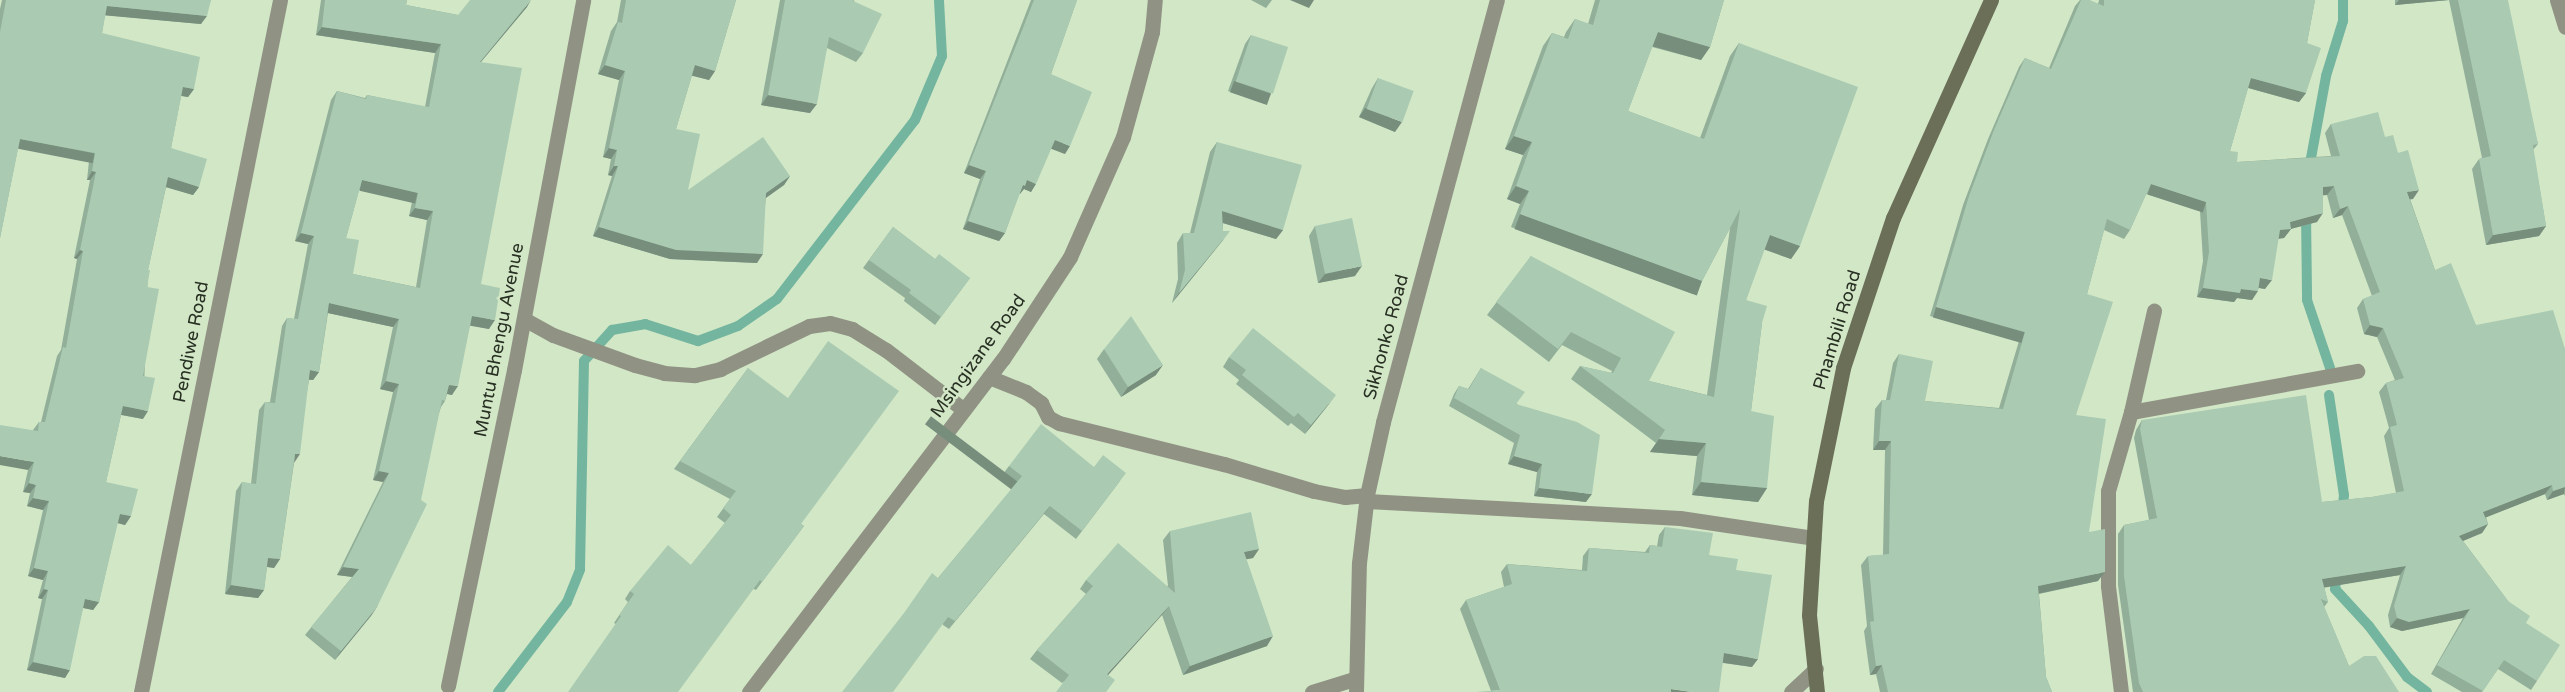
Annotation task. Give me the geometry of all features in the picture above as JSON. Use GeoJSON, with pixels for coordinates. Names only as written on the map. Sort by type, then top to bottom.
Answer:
{"type":"FeatureCollection","features":[{"type":"Feature","properties":{"kind":"street","name":"Pendiwe Road"},"geometry":{"type":"LineString","coordinates":[[141,692],[280,0]]}},
{"type":"Feature","properties":{"kind":"street","name":"Muntu Bhengu Avenue"},"geometry":{"type":"LineString","coordinates":[[448,686],[524,319],[583,0]]}},
{"type":"Feature","properties":{"kind":"street","name":"Msingizane Road"},"geometry":{"type":"LineString","coordinates":[[749,692],[989,377],[1075,246],[1123,137],[1152,32],[1155,0]]}},
{"type":"Feature","properties":{"kind":"street","name":"Sikhonko Road"},"geometry":{"type":"LineString","coordinates":[[1355,685],[1359,563],[1367,498],[1383,422],[1497,0]]}},
{"type":"Feature","properties":{"kind":"street","name":"Phambili Road"},"geometry":{"type":"LineString","coordinates":[[1817,692],[1809,615],[1816,501],[1846,357],[1893,218],[1991,0]]}},
{"type":"Feature","properties":{"kind":"street"},"geometry":{"type":"LineString","coordinates":[[2557,0],[2565,27]]}},
{"type":"Feature","properties":{"kind":"street"},"geometry":{"type":"LineString","coordinates":[[2121,692],[2108,586],[2108,491],[2131,412],[2154,311]]}},
{"type":"Feature","properties":{"kind":"street"},"geometry":{"type":"LineString","coordinates":[[524,319],[553,335],[635,364],[663,373],[695,375],[720,369],[808,326],[830,323],[852,330],[886,350],[964,410]]}},
{"type":"Feature","properties":{"kind":"street"},"geometry":{"type":"LineString","coordinates":[[2131,412],[2357,371]]}},
{"type":"Feature","properties":{"kind":"street"},"geometry":{"type":"LineString","coordinates":[[989,377],[1026,392],[1041,403],[1048,417],[1059,423],[1224,464],[1314,491],[1346,497],[1680,518],[1814,538]]}},
{"type":"Feature","properties":{"kind":"street"},"geometry":{"type":"LineString","coordinates":[[1791,692],[1816,669]]}},
{"type":"Feature","properties":{"kind":"street"},"geometry":{"type":"LineString","coordinates":[[1312,692],[1355,685]]}},
{"type":"Feature","properties":{"kind":"building"},"geometry":{"type":"Polygon","coordinates":[[[6,0],[211,0],[207,16],[107,6],[102,33],[200,57],[194,89],[183,87],[171,148],[207,159],[199,187],[168,177],[148,270],[150,270],[147,287],[159,289],[143,376],[155,378],[148,411],[123,406],[106,482],[138,489],[131,516],[120,514],[99,602],[85,599],[70,670],[33,662],[48,590],[44,589],[48,571],[34,568],[49,501],[33,498],[36,485],[29,483],[34,462],[0,456],[0,425],[38,431],[39,422],[45,422],[63,347],[66,348],[83,251],[80,250],[96,172],[92,171],[95,153],[20,139],[0,238],[0,32],[6,0]]]}},
{"type":"Feature","properties":{"kind":"building"},"geometry":{"type":"Polygon","coordinates":[[[325,0],[407,0],[406,5],[458,15],[470,0],[531,0],[480,62],[522,68],[481,284],[500,288],[495,320],[472,316],[458,386],[449,385],[445,401],[442,400],[421,500],[427,504],[377,607],[341,651],[311,627],[359,569],[343,567],[389,473],[379,471],[399,384],[386,381],[399,319],[329,303],[319,372],[310,370],[300,454],[295,454],[280,559],[268,558],[264,590],[231,585],[242,482],[256,484],[265,402],[275,403],[287,318],[298,319],[314,236],[301,233],[337,91],[366,99],[367,95],[429,107],[441,44],[322,27],[325,0]],[[362,180],[346,238],[359,240],[353,274],[420,288],[433,211],[415,208],[418,193],[362,180]]]}},
{"type":"Feature","properties":{"kind":"building"},"geometry":{"type":"Polygon","coordinates":[[[626,0],[736,0],[715,71],[695,65],[676,129],[700,134],[688,190],[763,137],[790,176],[766,193],[763,254],[676,250],[599,227],[618,166],[614,166],[617,150],[609,148],[625,71],[605,65],[618,22],[622,23],[626,0]]]}},
{"type":"Feature","properties":{"kind":"building"},"geometry":{"type":"Polygon","coordinates":[[[785,0],[854,0],[882,14],[863,53],[829,37],[817,104],[768,95],[785,0]]]}},
{"type":"Feature","properties":{"kind":"building"},"geometry":{"type":"Polygon","coordinates":[[[1034,0],[1077,0],[1051,74],[1092,92],[1070,146],[1055,140],[1036,184],[1027,180],[1025,186],[1023,185],[1005,233],[968,221],[986,171],[969,165],[1034,0]]]}},
{"type":"Feature","properties":{"kind":"building"},"geometry":{"type":"Polygon","coordinates":[[[1600,0],[1724,0],[1710,47],[1658,32],[1628,111],[1704,139],[1739,43],[1858,87],[1800,246],[1770,235],[1746,300],[1767,306],[1762,323],[1751,411],[1774,416],[1767,488],[1701,482],[1706,443],[1659,439],[1665,430],[1580,366],[1613,373],[1621,358],[1571,332],[1558,349],[1496,302],[1531,256],[1675,332],[1649,381],[1714,397],[1740,209],[1702,281],[1520,214],[1529,191],[1516,186],[1532,142],[1514,136],[1552,33],[1568,39],[1575,19],[1593,25],[1600,0]]]}},
{"type":"Feature","properties":{"kind":"building"},"geometry":{"type":"Polygon","coordinates":[[[2081,0],[2089,0],[2104,6],[2104,0],[2315,0],[2307,43],[2321,48],[2306,93],[2251,78],[2230,151],[2238,152],[2237,162],[2340,156],[2331,124],[2378,112],[2385,137],[2393,135],[2398,153],[2408,150],[2419,190],[2407,192],[2435,270],[2451,263],[2476,325],[2553,310],[2565,349],[2565,487],[2553,491],[2552,485],[2483,512],[2488,524],[2459,536],[2508,601],[2530,616],[2526,623],[2560,645],[2537,681],[2504,660],[2483,691],[2437,665],[2470,609],[2409,622],[2397,618],[2394,606],[2406,566],[2322,579],[2328,602],[2321,599],[2349,666],[2364,656],[2376,656],[2399,692],[2143,692],[2139,683],[2124,576],[2124,525],[2157,518],[2140,429],[2142,420],[2306,395],[2322,502],[2404,491],[2390,427],[2397,425],[2386,383],[2404,378],[2383,328],[2370,325],[2363,299],[2380,292],[2348,206],[2340,209],[2334,186],[2323,187],[2323,213],[2290,222],[2291,229],[2280,230],[2272,280],[2260,278],[2258,291],[2241,289],[2240,293],[2203,288],[2209,252],[2206,202],[2151,184],[2130,230],[2107,219],[2087,294],[2113,302],[2076,415],[2106,419],[2089,532],[2105,529],[2105,572],[2038,586],[2046,677],[2052,692],[1888,692],[1882,665],[1876,666],[1870,622],[1874,621],[1868,556],[1889,554],[1891,441],[1879,441],[1882,400],[1890,400],[1899,354],[1933,361],[1925,401],[2003,409],[2025,332],[1936,307],[1969,196],[2025,58],[2051,69],[2081,0]]]}},
{"type":"Feature","properties":{"kind":"building"},"geometry":{"type":"Polygon","coordinates":[[[2458,0],[2508,0],[2538,144],[2533,145],[2546,226],[2493,235],[2479,159],[2491,156],[2458,0]]]}},
{"type":"Feature","properties":{"kind":"building"},"geometry":{"type":"Polygon","coordinates":[[[1251,35],[1288,47],[1273,94],[1236,82],[1251,35]]]}},
{"type":"Feature","properties":{"kind":"building"},"geometry":{"type":"Polygon","coordinates":[[[1378,78],[1414,91],[1402,122],[1367,109],[1378,78]]]}},
{"type":"Feature","properties":{"kind":"building"},"geometry":{"type":"Polygon","coordinates":[[[1217,142],[1302,165],[1283,230],[1222,211],[1223,231],[1230,231],[1179,293],[1185,270],[1183,233],[1194,233],[1217,142]]]}},
{"type":"Feature","properties":{"kind":"building"},"geometry":{"type":"Polygon","coordinates":[[[1352,218],[1362,266],[1325,274],[1315,226],[1352,218]]]}},
{"type":"Feature","properties":{"kind":"building"},"geometry":{"type":"Polygon","coordinates":[[[893,227],[935,259],[939,254],[970,278],[941,317],[909,293],[911,290],[869,260],[893,227]]]}},
{"type":"Feature","properties":{"kind":"building"},"geometry":{"type":"Polygon","coordinates":[[[1131,316],[1163,365],[1128,387],[1104,349],[1131,316]]]}},
{"type":"Feature","properties":{"kind":"building"},"geometry":{"type":"Polygon","coordinates":[[[1253,328],[1336,395],[1311,425],[1298,413],[1294,417],[1242,375],[1246,370],[1229,357],[1253,328]]]}},
{"type":"Feature","properties":{"kind":"building"},"geometry":{"type":"Polygon","coordinates":[[[828,341],[899,391],[801,524],[804,526],[762,582],[760,580],[678,692],[568,692],[621,616],[619,615],[634,594],[630,591],[668,545],[691,565],[731,515],[723,508],[736,491],[680,461],[748,368],[788,398],[828,341]]]}},
{"type":"Feature","properties":{"kind":"building"},"geometry":{"type":"Polygon","coordinates":[[[1481,368],[1525,392],[1516,404],[1577,422],[1600,435],[1592,494],[1539,488],[1542,464],[1514,456],[1520,435],[1454,398],[1459,386],[1469,389],[1481,368]]]}},
{"type":"Feature","properties":{"kind":"building"},"geometry":{"type":"Polygon","coordinates":[[[1041,424],[1094,467],[1103,455],[1126,473],[1082,531],[1050,506],[955,621],[948,617],[893,692],[842,692],[932,573],[938,578],[1022,476],[1009,466],[1041,424]]]}},
{"type":"Feature","properties":{"kind":"building"},"geometry":{"type":"Polygon","coordinates":[[[1251,512],[1259,549],[1244,552],[1273,636],[1190,666],[1169,606],[1107,674],[1115,680],[1106,692],[1056,692],[1069,675],[1037,650],[1093,586],[1086,580],[1118,543],[1175,593],[1170,531],[1251,512]]]}},
{"type":"Feature","properties":{"kind":"building"},"geometry":{"type":"Polygon","coordinates":[[[1665,527],[1713,533],[1709,555],[1738,559],[1736,570],[1772,575],[1758,659],[1724,653],[1719,692],[1671,689],[1671,692],[1476,692],[1500,690],[1466,600],[1512,584],[1507,564],[1587,571],[1589,548],[1649,553],[1650,545],[1662,547],[1665,527]]]}},
{"type":"Feature","properties":{"kind":"waterway"},"geometry":{"type":"LineString","coordinates":[[498,692],[567,602],[580,569],[584,361],[612,330],[645,324],[698,341],[738,326],[777,299],[915,120],[942,56],[939,0]]}},
{"type":"Feature","properties":{"kind":"waterway"},"geometry":{"type":"LineString","coordinates":[[2309,169],[2326,76],[2343,21],[2343,0]]}},
{"type":"Feature","properties":{"kind":"waterway"},"geometry":{"type":"LineString","coordinates":[[2306,212],[2307,300],[2330,368]]}},
{"type":"Feature","properties":{"kind":"waterway"},"geometry":{"type":"LineString","coordinates":[[2329,395],[2344,495],[2342,514]]}},
{"type":"Feature","properties":{"kind":"waterway"},"geometry":{"type":"LineString","coordinates":[[2337,571],[2335,589],[2369,626],[2407,677],[2427,692]]}}]}
